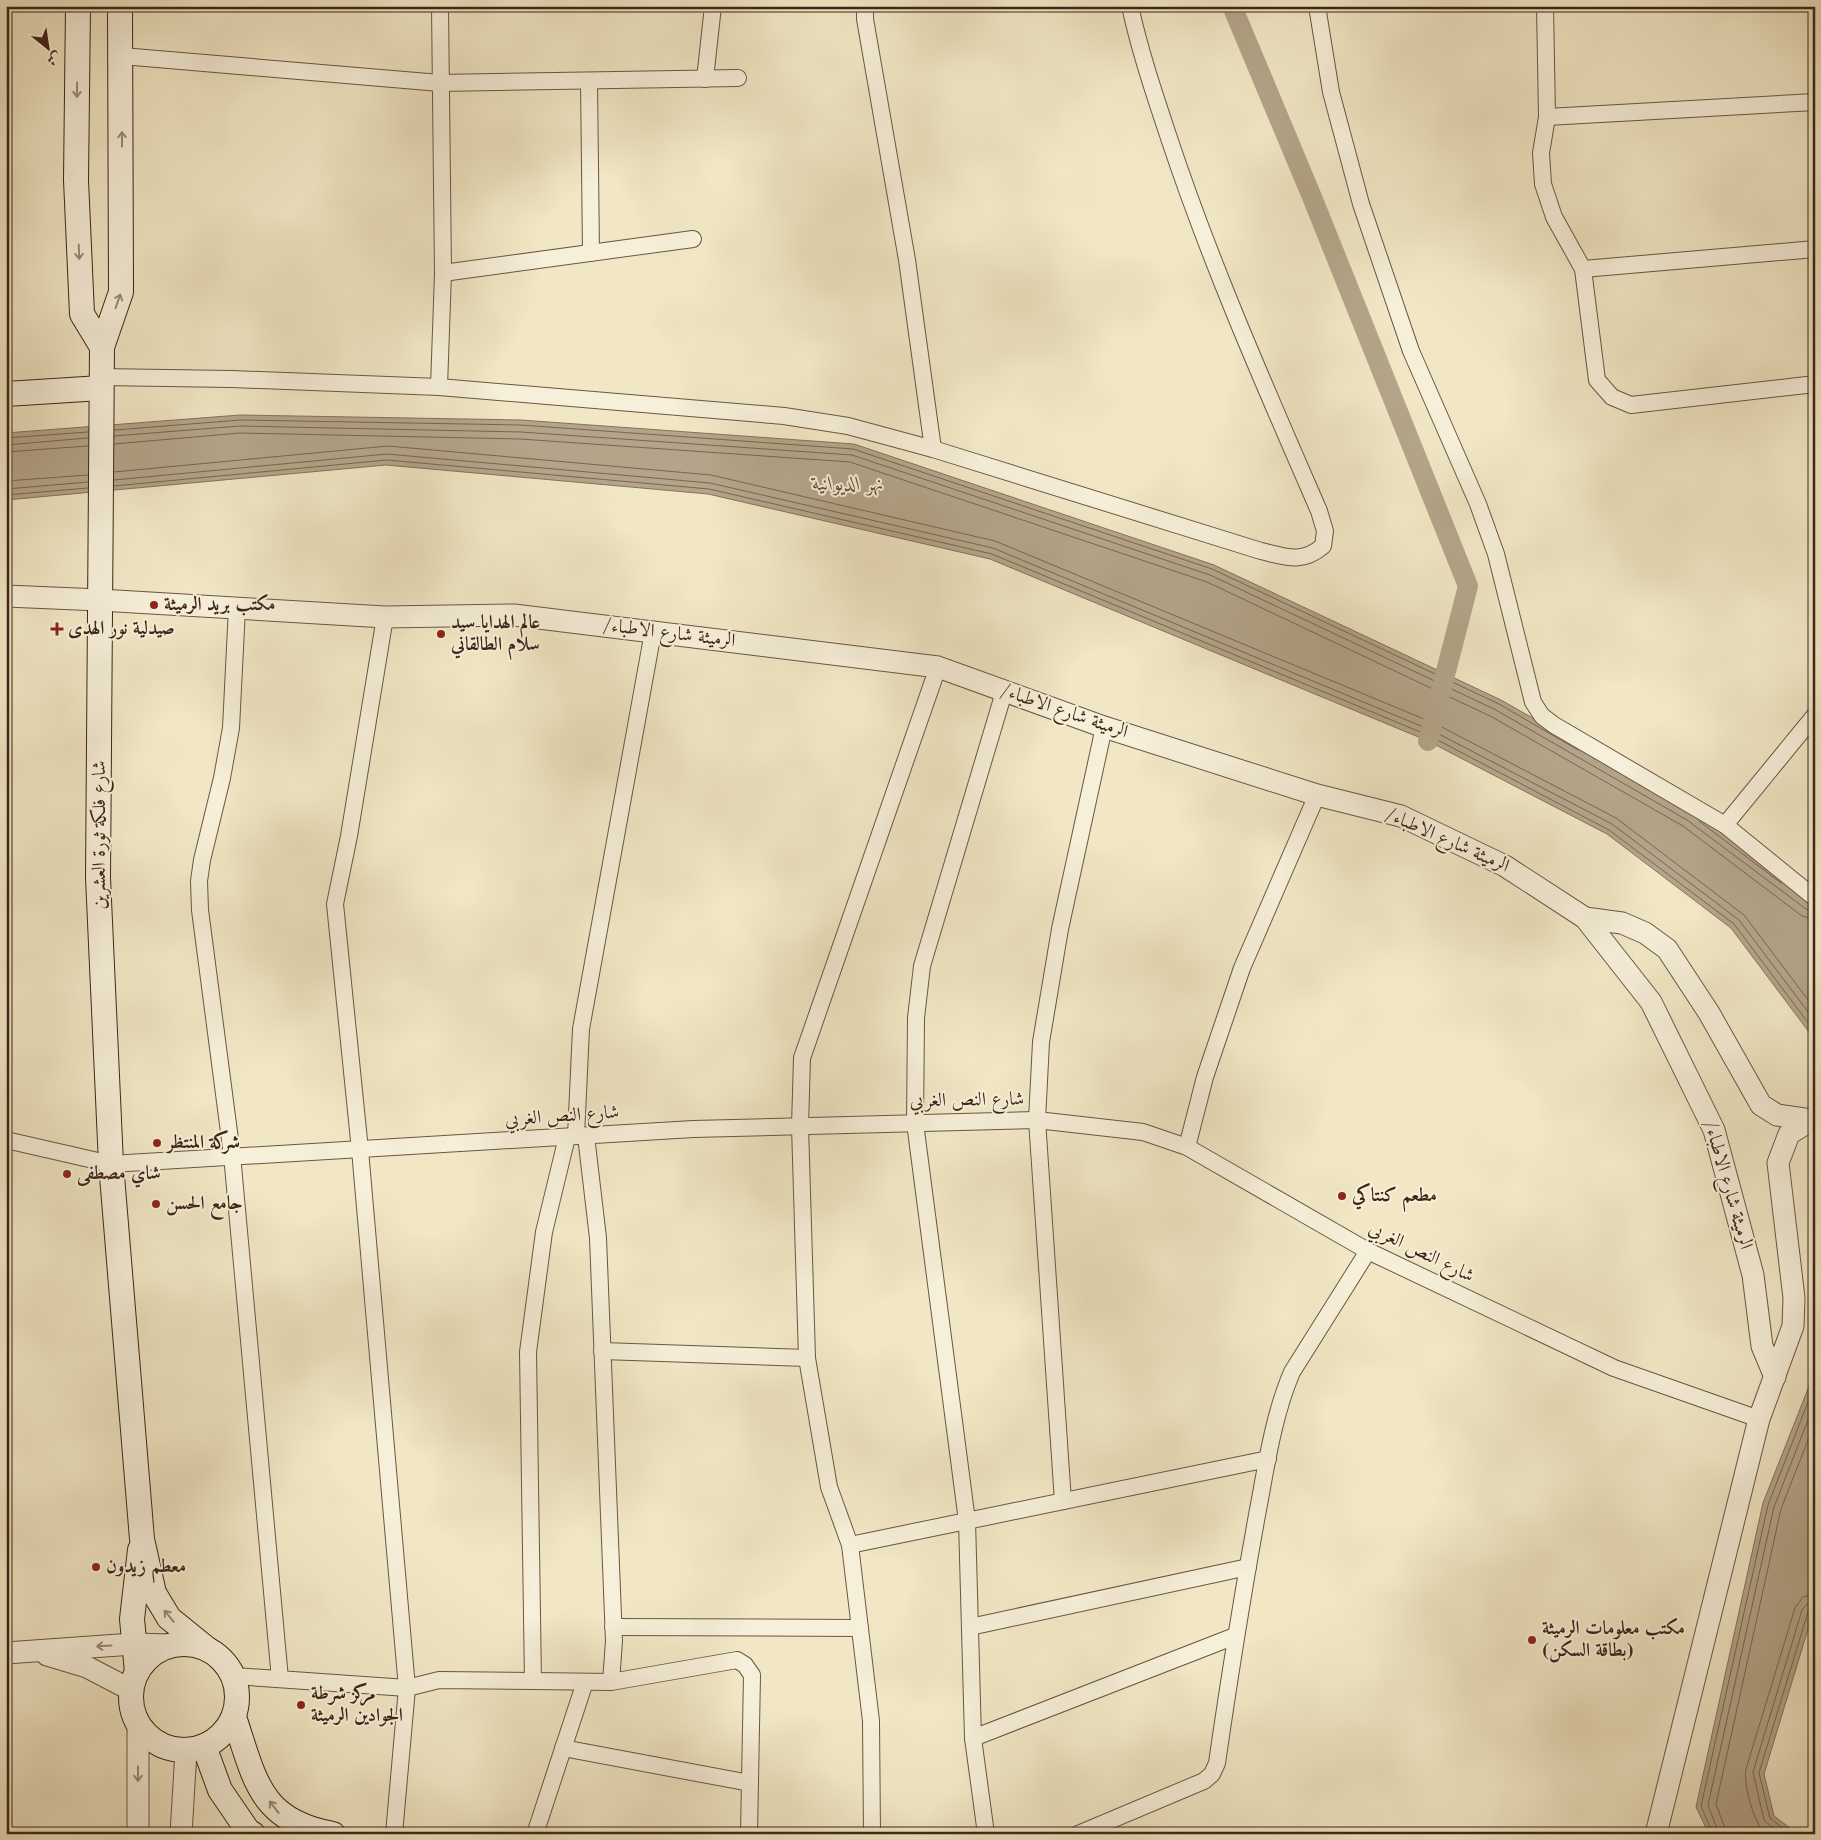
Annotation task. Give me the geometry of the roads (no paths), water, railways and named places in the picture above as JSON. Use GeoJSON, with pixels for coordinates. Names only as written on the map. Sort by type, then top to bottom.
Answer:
{"type":"FeatureCollection","features":[{"type":"Feature","properties":{"kind":"main road"},"geometry":{"type":"LineString","coordinates":[[78,6],[76,180],[82,314],[102,347]]}},
{"type":"Feature","properties":{"kind":"main road","name":"شارع فلكة ثورة العشرين"},"geometry":{"type":"LineString","coordinates":[[120,6],[122,56],[121,292],[102,347],[98,878],[111,1164],[142,1539]]}},
{"type":"Feature","properties":{"kind":"main road"},"geometry":{"type":"LineString","coordinates":[[6,394],[101,390]]}},
{"type":"Feature","properties":{"kind":"main road"},"geometry":{"type":"LineString","coordinates":[[142,1539],[154,1593],[169,1618],[222,1659],[234,1676],[238,1696],[234,1717],[222,1735],[195,1748],[173,1750],[159,1744],[138,1726],[131,1708],[134,1681],[132,1619],[134,1587],[142,1539]]}},
{"type":"Feature","properties":{"kind":"main road"},"geometry":{"type":"LineString","coordinates":[[134,1681],[150,1655],[170,1645],[188,1643],[206,1648]]}},
{"type":"Feature","properties":{"kind":"main road"},"geometry":{"type":"LineString","coordinates":[[234,1717],[257,1786],[280,1814],[320,1831],[333,1834]]}},
{"type":"Feature","properties":{"kind":"main road"},"geometry":{"type":"LineString","coordinates":[[195,1748],[220,1790],[248,1831],[253,1834]]}},
{"type":"Feature","properties":{"kind":"street"},"geometry":{"type":"LineString","coordinates":[[439,387],[442,273],[440,6]]}},
{"type":"Feature","properties":{"kind":"street"},"geometry":{"type":"LineString","coordinates":[[705,79],[713,6]]}},
{"type":"Feature","properties":{"kind":"street"},"geometry":{"type":"LineString","coordinates":[[865,6],[865,19],[877,98],[907,260],[933,449]]}},
{"type":"Feature","properties":{"kind":"street"},"geometry":{"type":"LineString","coordinates":[[101,390],[232,379],[439,387],[784,416],[848,426],[933,449],[1261,551],[1295,559],[1313,555],[1323,546],[1325,531],[1320,511],[1247,347],[1192,207],[1139,48],[1130,6]]}},
{"type":"Feature","properties":{"kind":"street"},"geometry":{"type":"LineString","coordinates":[[1318,6],[1331,92],[1361,204],[1411,351],[1478,504],[1493,546],[1533,702],[1542,716],[1554,726],[1725,824],[1815,898]]}},
{"type":"Feature","properties":{"kind":"street"},"geometry":{"type":"LineString","coordinates":[[1545,6],[1547,117],[1541,153],[1543,184],[1554,217],[1583,269],[1597,380],[1612,398],[1631,406],[1815,384]]}},
{"type":"Feature","properties":{"kind":"street"},"geometry":{"type":"LineString","coordinates":[[122,56],[440,83],[738,78]]}},
{"type":"Feature","properties":{"kind":"street"},"geometry":{"type":"LineString","coordinates":[[590,81],[591,253]]}},
{"type":"Feature","properties":{"kind":"street"},"geometry":{"type":"LineString","coordinates":[[1547,117],[1815,102]]}},
{"type":"Feature","properties":{"kind":"street"},"geometry":{"type":"LineString","coordinates":[[442,273],[693,239]]}},
{"type":"Feature","properties":{"kind":"street"},"geometry":{"type":"LineString","coordinates":[[1583,269],[1815,249]]}},
{"type":"Feature","properties":{"kind":"street","name":"/الرميثة شارع الاطباء"},"geometry":{"type":"LineString","coordinates":[[6,596],[385,617],[514,615],[938,667],[1104,727],[1317,795],[1401,816],[1505,866],[1585,918],[1651,1002],[1714,1130],[1753,1275],[1762,1346],[1775,1377]]}},
{"type":"Feature","properties":{"kind":"street"},"geometry":{"type":"LineString","coordinates":[[237,608],[231,728],[199,881],[200,910],[232,1155],[280,1679]]}},
{"type":"Feature","properties":{"kind":"street"},"geometry":{"type":"LineString","coordinates":[[385,617],[349,836],[335,904],[360,1150],[408,1688],[394,1834]]}},
{"type":"Feature","properties":{"kind":"street"},"geometry":{"type":"LineString","coordinates":[[611,1682],[613,1627],[598,1238],[576,1136],[581,1029],[652,632]]}},
{"type":"Feature","properties":{"kind":"street"},"geometry":{"type":"LineString","coordinates":[[872,1834],[871,1721],[850,1545],[829,1487],[807,1358],[800,1126],[802,1058],[938,667]]}},
{"type":"Feature","properties":{"kind":"street"},"geometry":{"type":"LineString","coordinates":[[986,1834],[974,1738],[967,1521],[914,1123],[916,1018],[922,966],[1004,692]]}},
{"type":"Feature","properties":{"kind":"street"},"geometry":{"type":"LineString","coordinates":[[1725,824],[1815,715]]}},
{"type":"Feature","properties":{"kind":"street"},"geometry":{"type":"LineString","coordinates":[[1063,1501],[1037,1120],[1041,1042],[1060,929],[1104,727]]}},
{"type":"Feature","properties":{"kind":"street"},"geometry":{"type":"LineString","coordinates":[[1187,1147],[1205,1077],[1242,968],[1317,795]]}},
{"type":"Feature","properties":{"kind":"street"},"geometry":{"type":"LineString","coordinates":[[1585,918],[1622,923],[1645,933],[1667,949],[1709,1013],[1761,1105],[1777,1115],[1813,1119]]}},
{"type":"Feature","properties":{"kind":"street"},"geometry":{"type":"LineString","coordinates":[[1656,1834],[1759,1419],[1792,1326],[1794,1298],[1778,1163],[1789,1134],[1813,1119]]}},
{"type":"Feature","properties":{"kind":"street","name":"شارع النص الغربي"},"geometry":{"type":"LineString","coordinates":[[6,1140],[111,1164],[232,1155],[360,1150],[693,1129],[1037,1120],[1143,1132],[1187,1147],[1368,1251],[1614,1368],[1759,1419]]}},
{"type":"Feature","properties":{"kind":"street"},"geometry":{"type":"LineString","coordinates":[[533,1681],[528,1352],[544,1232],[576,1136]]}},
{"type":"Feature","properties":{"kind":"street"},"geometry":{"type":"LineString","coordinates":[[1078,1834],[1204,1781],[1212,1774],[1217,1763],[1235,1636],[1268,1459],[1284,1390],[1292,1372],[1368,1251]]}},
{"type":"Feature","properties":{"kind":"street"},"geometry":{"type":"LineString","coordinates":[[602,1351],[807,1358]]}},
{"type":"Feature","properties":{"kind":"street"},"geometry":{"type":"LineString","coordinates":[[850,1545],[1268,1459]]}},
{"type":"Feature","properties":{"kind":"street"},"geometry":{"type":"LineString","coordinates":[[970,1627],[1248,1567]]}},
{"type":"Feature","properties":{"kind":"street"},"geometry":{"type":"LineString","coordinates":[[613,1627],[860,1628]]}},
{"type":"Feature","properties":{"kind":"street"},"geometry":{"type":"LineString","coordinates":[[974,1738],[1235,1636]]}},
{"type":"Feature","properties":{"kind":"street"},"geometry":{"type":"LineString","coordinates":[[6,1653],[133,1644],[170,1645]]}},
{"type":"Feature","properties":{"kind":"street"},"geometry":{"type":"LineString","coordinates":[[35,1651],[134,1681]]}},
{"type":"Feature","properties":{"kind":"street"},"geometry":{"type":"LineString","coordinates":[[234,1676],[408,1688],[439,1680],[611,1682],[737,1660],[745,1665],[752,1675],[749,1834]]}},
{"type":"Feature","properties":{"kind":"street"},"geometry":{"type":"LineString","coordinates":[[535,1834],[585,1682]]}},
{"type":"Feature","properties":{"kind":"street"},"geometry":{"type":"LineString","coordinates":[[138,1726],[138,1834]]}},
{"type":"Feature","properties":{"kind":"street"},"geometry":{"type":"LineString","coordinates":[[181,1834],[195,1748]]}},
{"type":"Feature","properties":{"kind":"street"},"geometry":{"type":"LineString","coordinates":[[563,1748],[750,1783]]}},
{"type":"Feature","properties":{"kind":"water","name":"نهر الديوانية"},"geometry":{"type":"Polygon","coordinates":[[[240,415],[521,420],[854,444],[1214,565],[1501,700],[1694,810],[1815,902],[1815,1040],[1731,928],[1607,834],[1428,741],[990,559],[708,494],[386,465],[6,500],[6,433],[240,415]]]}},
{"type":"Feature","properties":{"kind":"water"},"geometry":{"type":"Polygon","coordinates":[[[1815,1371],[1815,1606],[1764,1774],[1774,1816],[1798,1834],[1709,1834],[1696,1807],[1763,1503],[1815,1371]]]}},
{"type":"Feature","properties":{"kind":"waterway"},"geometry":{"type":"LineString","coordinates":[[1232,6],[1312,197],[1468,586],[1428,741]]}},
{"type":"Feature","properties":{"kind":"place","name":"مكتب بريد الرميثة"},"geometry":{"type":"Point","coordinates":[154,605]}},
{"type":"Feature","properties":{"kind":"place","name":"صيدلية نور الهدى"},"geometry":{"type":"Point","coordinates":[57,629]}},
{"type":"Feature","properties":{"kind":"place","name":"عالم الهدايا سيد سلام الطالقاني"},"geometry":{"type":"Point","coordinates":[441,634]}},
{"type":"Feature","properties":{"kind":"place","name":"شركة المنتظر"},"geometry":{"type":"Point","coordinates":[157,1143]}},
{"type":"Feature","properties":{"kind":"place","name":"شاي مصطفى"},"geometry":{"type":"Point","coordinates":[67,1174]}},
{"type":"Feature","properties":{"kind":"place","name":"مطعم كنتاكي"},"geometry":{"type":"Point","coordinates":[1342,1196]}},
{"type":"Feature","properties":{"kind":"place","name":"جامع الحسن"},"geometry":{"type":"Point","coordinates":[156,1204]}},
{"type":"Feature","properties":{"kind":"place","name":"معطم زيدون"},"geometry":{"type":"Point","coordinates":[96,1567]}},
{"type":"Feature","properties":{"kind":"place","name":"مكتب معلومات الرميثة (بطاقة السكن)"},"geometry":{"type":"Point","coordinates":[1532,1640]}},
{"type":"Feature","properties":{"kind":"place","name":"مركز شرطة الجوادين الرميثة"},"geometry":{"type":"Point","coordinates":[301,1705]}}]}
